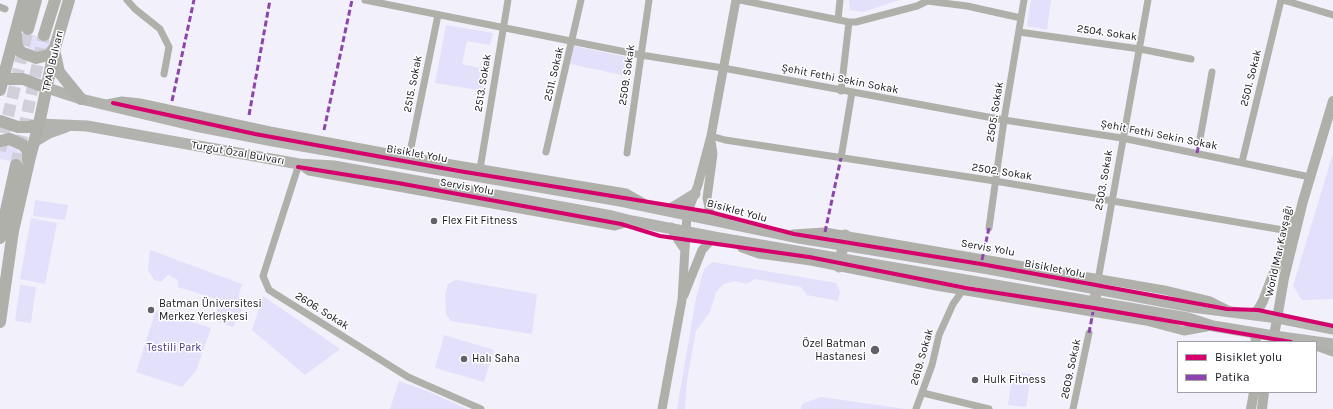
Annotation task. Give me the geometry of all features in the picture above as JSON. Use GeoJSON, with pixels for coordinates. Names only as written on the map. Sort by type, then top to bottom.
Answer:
{"type":"FeatureCollection","features":[{"type":"Feature","properties":{"kind":"highway"},"geometry":{"type":"LineString","coordinates":[[24,0],[22,29],[17,47],[27,56],[36,58],[49,55],[55,47]]}},
{"type":"Feature","properties":{"kind":"highway"},"geometry":{"type":"LineString","coordinates":[[1,83],[22,29],[36,0]]}},
{"type":"Feature","properties":{"kind":"highway","name":"TPAO Bulvarı"},"geometry":{"type":"LineString","coordinates":[[44,35],[55,0]]}},
{"type":"Feature","properties":{"kind":"highway","name":"TPAO Bulvarı"},"geometry":{"type":"LineString","coordinates":[[21,167],[34,142],[55,47],[69,0]]}},
{"type":"Feature","properties":{"kind":"highway"},"geometry":{"type":"LineString","coordinates":[[55,47],[59,72],[81,99]]}},
{"type":"Feature","properties":{"kind":"highway"},"geometry":{"type":"LineString","coordinates":[[1,83],[23,79],[47,88]]}},
{"type":"Feature","properties":{"kind":"highway"},"geometry":{"type":"LineString","coordinates":[[0,121],[18,127],[29,127],[39,124]]}},
{"type":"Feature","properties":{"kind":"highway"},"geometry":{"type":"LineString","coordinates":[[0,141],[10,139],[23,145],[28,150],[21,167],[0,238]]}},
{"type":"Feature","properties":{"kind":"highway"},"geometry":{"type":"LineString","coordinates":[[0,322],[21,167]]}},
{"type":"Feature","properties":{"kind":"main road","name":"Turgut Özal Bulvarı"},"geometry":{"type":"LineString","coordinates":[[47,88],[81,99],[195,126],[273,141],[648,206],[782,235],[844,240],[989,269],[1098,279],[1192,308],[1278,318],[1333,329]]}},
{"type":"Feature","properties":{"kind":"main road"},"geometry":{"type":"LineString","coordinates":[[1303,201],[1333,101]]}},
{"type":"Feature","properties":{"kind":"main road","name":"Turgut Özal Bulvarı"},"geometry":{"type":"LineString","coordinates":[[39,124],[72,125],[105,129],[299,164],[334,166],[612,216],[632,222],[736,240],[840,262],[1094,307],[1188,318],[1255,337],[1289,340]]}},
{"type":"Feature","properties":{"kind":"main road"},"geometry":{"type":"LineString","coordinates":[[34,142],[49,133],[72,125]]}},
{"type":"Feature","properties":{"kind":"main road"},"geometry":{"type":"LineString","coordinates":[[669,210],[695,194]]}},
{"type":"Feature","properties":{"kind":"main road","name":"World Mar Kavşağı"},"geometry":{"type":"LineString","coordinates":[[1251,314],[1258,310],[1263,301],[1288,230],[1303,201]]}},
{"type":"Feature","properties":{"kind":"main road","name":"World Mar Kavşağı"},"geometry":{"type":"LineString","coordinates":[[1274,339],[1284,278],[1303,201]]}},
{"type":"Feature","properties":{"kind":"main road"},"geometry":{"type":"LineString","coordinates":[[671,228],[684,247]]}},
{"type":"Feature","properties":{"kind":"main road"},"geometry":{"type":"LineString","coordinates":[[840,262],[844,240]]}},
{"type":"Feature","properties":{"kind":"main road"},"geometry":{"type":"LineString","coordinates":[[1094,307],[1098,279]]}},
{"type":"Feature","properties":{"kind":"main road","name":"Turgut Özal Bulvarı"},"geometry":{"type":"LineString","coordinates":[[1317,343],[1333,344]]}},
{"type":"Feature","properties":{"kind":"main road"},"geometry":{"type":"LineString","coordinates":[[1251,409],[1254,393]]}},
{"type":"Feature","properties":{"kind":"main road"},"geometry":{"type":"LineString","coordinates":[[1262,409],[1264,393]]}},
{"type":"Feature","properties":{"kind":"street"},"geometry":{"type":"LineString","coordinates":[[127,0],[135,9],[160,29],[169,47],[164,74]]}},
{"type":"Feature","properties":{"kind":"street","name":"Şehit Fethi Sekin Sokak"},"geometry":{"type":"LineString","coordinates":[[365,0],[641,55],[724,68],[841,91],[1004,120],[1122,138],[1310,177]]}},
{"type":"Feature","properties":{"kind":"street","name":"2513. Sokak"},"geometry":{"type":"LineString","coordinates":[[480,169],[508,0]]}},
{"type":"Feature","properties":{"kind":"street","name":"2511. Sokak"},"geometry":{"type":"LineString","coordinates":[[546,152],[581,0]]}},
{"type":"Feature","properties":{"kind":"street","name":"2509. Sokak"},"geometry":{"type":"LineString","coordinates":[[627,153],[649,0]]}},
{"type":"Feature","properties":{"kind":"street"},"geometry":{"type":"LineString","coordinates":[[662,409],[682,300],[687,214],[695,194],[711,136],[736,0]]}},
{"type":"Feature","properties":{"kind":"street"},"geometry":{"type":"LineString","coordinates":[[740,0],[849,22],[856,22],[927,1],[954,2],[1022,18]]}},
{"type":"Feature","properties":{"kind":"street"},"geometry":{"type":"LineString","coordinates":[[838,20],[840,0]]}},
{"type":"Feature","properties":{"kind":"street","name":"2505. Sokak"},"geometry":{"type":"LineString","coordinates":[[989,228],[1004,120],[1024,0]]}},
{"type":"Feature","properties":{"kind":"street","name":"2503. Sokak"},"geometry":{"type":"LineString","coordinates":[[1098,279],[1122,138],[1148,0]]}},
{"type":"Feature","properties":{"kind":"street"},"geometry":{"type":"LineString","coordinates":[[1282,0],[1333,15]]}},
{"type":"Feature","properties":{"kind":"street","name":"2501. Sokak"},"geometry":{"type":"LineString","coordinates":[[1242,162],[1282,0]]}},
{"type":"Feature","properties":{"kind":"street","name":"2515. Sokak"},"geometry":{"type":"LineString","coordinates":[[409,157],[438,15]]}},
{"type":"Feature","properties":{"kind":"street"},"geometry":{"type":"LineString","coordinates":[[841,91],[849,22]]}},
{"type":"Feature","properties":{"kind":"street","name":"2504. Sokak"},"geometry":{"type":"LineString","coordinates":[[1019,32],[1140,48],[1190,59]]}},
{"type":"Feature","properties":{"kind":"street"},"geometry":{"type":"LineString","coordinates":[[1200,139],[1212,72]]}},
{"type":"Feature","properties":{"kind":"street"},"geometry":{"type":"LineString","coordinates":[[841,158],[852,92]]}},
{"type":"Feature","properties":{"kind":"street"},"geometry":{"type":"LineString","coordinates":[[105,104],[122,101],[140,103],[270,131],[409,157],[626,193],[648,206]]}},
{"type":"Feature","properties":{"kind":"street"},"geometry":{"type":"LineString","coordinates":[[711,136],[712,154],[707,198],[710,212],[714,220]]}},
{"type":"Feature","properties":{"kind":"street","name":"2502. Sokak"},"geometry":{"type":"LineString","coordinates":[[711,136],[725,140],[1288,230]]}},
{"type":"Feature","properties":{"kind":"street","name":"2606. Sokak"},"geometry":{"type":"LineString","coordinates":[[299,164],[263,276],[269,290],[408,377],[481,409]]}},
{"type":"Feature","properties":{"kind":"street"},"geometry":{"type":"LineString","coordinates":[[682,300],[702,250],[714,237]]}},
{"type":"Feature","properties":{"kind":"street"},"geometry":{"type":"LineString","coordinates":[[840,262],[963,290],[1094,307]]}},
{"type":"Feature","properties":{"kind":"street","name":"2619. Sokak"},"geometry":{"type":"LineString","coordinates":[[916,409],[923,393],[939,335],[953,304],[963,290]]}},
{"type":"Feature","properties":{"kind":"street"},"geometry":{"type":"LineString","coordinates":[[1317,326],[1333,325]]}},
{"type":"Feature","properties":{"kind":"street","name":"2609. Sokak"},"geometry":{"type":"LineString","coordinates":[[1073,409],[1089,333]]}},
{"type":"Feature","properties":{"kind":"street"},"geometry":{"type":"LineString","coordinates":[[1317,345],[1333,352]]}},
{"type":"Feature","properties":{"kind":"street"},"geometry":{"type":"LineString","coordinates":[[923,393],[989,409]]}},
{"type":"Feature","properties":{"kind":"green space"},"geometry":{"type":"Polygon","coordinates":[[[849,0],[899,0],[863,12],[850,10],[849,0]]]}},
{"type":"Feature","properties":{"kind":"green space"},"geometry":{"type":"Polygon","coordinates":[[[1031,0],[1051,0],[1047,30],[1027,26],[1031,0]]]}},
{"type":"Feature","properties":{"kind":"green space"},"geometry":{"type":"Polygon","coordinates":[[[446,25],[493,33],[490,45],[467,41],[462,64],[479,68],[481,66],[489,67],[483,91],[435,83],[446,25]]]}},
{"type":"Feature","properties":{"kind":"green space"},"geometry":{"type":"Polygon","coordinates":[[[23,32],[53,41],[46,50],[34,51],[28,48],[24,42],[23,32]]]}},
{"type":"Feature","properties":{"kind":"green space"},"geometry":{"type":"Polygon","coordinates":[[[574,46],[631,58],[627,76],[570,64],[574,46]]]}},
{"type":"Feature","properties":{"kind":"green space"},"geometry":{"type":"Polygon","coordinates":[[[11,145],[23,154],[25,164],[0,159],[0,147],[11,145]]]}},
{"type":"Feature","properties":{"kind":"green space"},"geometry":{"type":"Polygon","coordinates":[[[1333,153],[1333,299],[1302,300],[1293,286],[1333,153]]]}},
{"type":"Feature","properties":{"kind":"green space"},"geometry":{"type":"Polygon","coordinates":[[[35,200],[68,205],[65,220],[33,216],[35,200]]]}},
{"type":"Feature","properties":{"kind":"green space"},"geometry":{"type":"Polygon","coordinates":[[[31,218],[57,223],[45,284],[20,279],[31,218]]]}},
{"type":"Feature","properties":{"kind":"green space"},"geometry":{"type":"Polygon","coordinates":[[[150,250],[242,284],[238,298],[244,300],[244,306],[233,327],[218,322],[215,319],[219,300],[178,287],[178,280],[168,275],[161,282],[154,280],[148,270],[150,250]]]}},
{"type":"Feature","properties":{"kind":"green space"},"geometry":{"type":"Polygon","coordinates":[[[712,262],[836,283],[840,292],[838,301],[807,295],[801,287],[755,279],[747,284],[734,281],[724,284],[716,292],[710,312],[696,331],[687,380],[685,409],[677,409],[696,298],[704,269],[712,262]]]}},
{"type":"Feature","properties":{"kind":"green space"},"geometry":{"type":"Polygon","coordinates":[[[456,280],[537,294],[532,334],[451,321],[446,314],[445,295],[448,284],[456,280]]]}},
{"type":"Feature","properties":{"kind":"green space"},"geometry":{"type":"Polygon","coordinates":[[[20,285],[36,287],[31,323],[15,321],[20,285]]]}},
{"type":"Feature","properties":{"kind":"green space"},"geometry":{"type":"Polygon","coordinates":[[[263,296],[340,349],[305,375],[252,330],[263,296]]]}},
{"type":"Feature","properties":{"kind":"green space","name":"Testili Park"},"geometry":{"type":"Polygon","coordinates":[[[156,310],[211,328],[196,371],[182,387],[136,372],[156,310]]]}},
{"type":"Feature","properties":{"kind":"green space","name":"Halı Saha"},"geometry":{"type":"Polygon","coordinates":[[[444,335],[494,350],[484,382],[435,368],[444,335]]]}},
{"type":"Feature","properties":{"kind":"green space"},"geometry":{"type":"Polygon","coordinates":[[[1013,372],[1031,374],[1026,407],[1008,405],[1013,372]]]}},
{"type":"Feature","properties":{"kind":"green space"},"geometry":{"type":"Polygon","coordinates":[[[399,381],[427,391],[467,409],[390,409],[399,381]]]}},
{"type":"Feature","properties":{"kind":"green space"},"geometry":{"type":"Polygon","coordinates":[[[821,397],[906,409],[801,409],[802,404],[821,397]]]}},
{"type":"Feature","properties":{"kind":"tunnel"},"geometry":{"type":"LineString","coordinates":[[0,151],[28,29]]}},
{"type":"Feature","properties":{"kind":"tunnel"},"geometry":{"type":"LineString","coordinates":[[16,165],[44,35]]}},
{"type":"Feature","properties":{"kind":"marked path"},"geometry":{"type":"LineString","coordinates":[[172,101],[194,0]]}},
{"type":"Feature","properties":{"kind":"marked path"},"geometry":{"type":"LineString","coordinates":[[249,115],[270,0]]}},
{"type":"Feature","properties":{"kind":"marked path"},"geometry":{"type":"LineString","coordinates":[[324,130],[352,0]]}},
{"type":"Feature","properties":{"kind":"marked path"},"geometry":{"type":"LineString","coordinates":[[1197,153],[1200,139]]}},
{"type":"Feature","properties":{"kind":"marked path"},"geometry":{"type":"LineString","coordinates":[[825,232],[841,158]]}},
{"type":"Feature","properties":{"kind":"marked path"},"geometry":{"type":"LineString","coordinates":[[982,260],[989,228]]}},
{"type":"Feature","properties":{"kind":"marked path"},"geometry":{"type":"LineString","coordinates":[[1089,333],[1093,312]]}},
{"type":"Feature","properties":{"kind":"cycle path","name":"Bisiklet Yolu"},"geometry":{"type":"LineString","coordinates":[[113,103],[255,134],[459,171],[710,212],[794,234],[981,264],[1227,309],[1258,310],[1333,326]]}},
{"type":"Feature","properties":{"kind":"cycle path","name":"Servis Yolu"},"geometry":{"type":"LineString","coordinates":[[298,167],[398,183],[621,224],[660,236],[809,257],[966,288],[1094,308],[1285,341]]}},
{"type":"Feature","properties":{"kind":"place","name":"Flex Fit Fitness"},"geometry":{"type":"Point","coordinates":[434,221]}},
{"type":"Feature","properties":{"kind":"place","name":"Batman Üniversitesi Merkez Yerleşkesi"},"geometry":{"type":"Point","coordinates":[151,310]}},
{"type":"Feature","properties":{"kind":"place","name":"Özel Batman Hastanesi"},"geometry":{"type":"Point","coordinates":[875,350]}},
{"type":"Feature","properties":{"kind":"place","name":"Halı Saha"},"geometry":{"type":"Point","coordinates":[464,359]}},
{"type":"Feature","properties":{"kind":"place","name":"Hulk Fitness"},"geometry":{"type":"Point","coordinates":[975,380]}}]}
